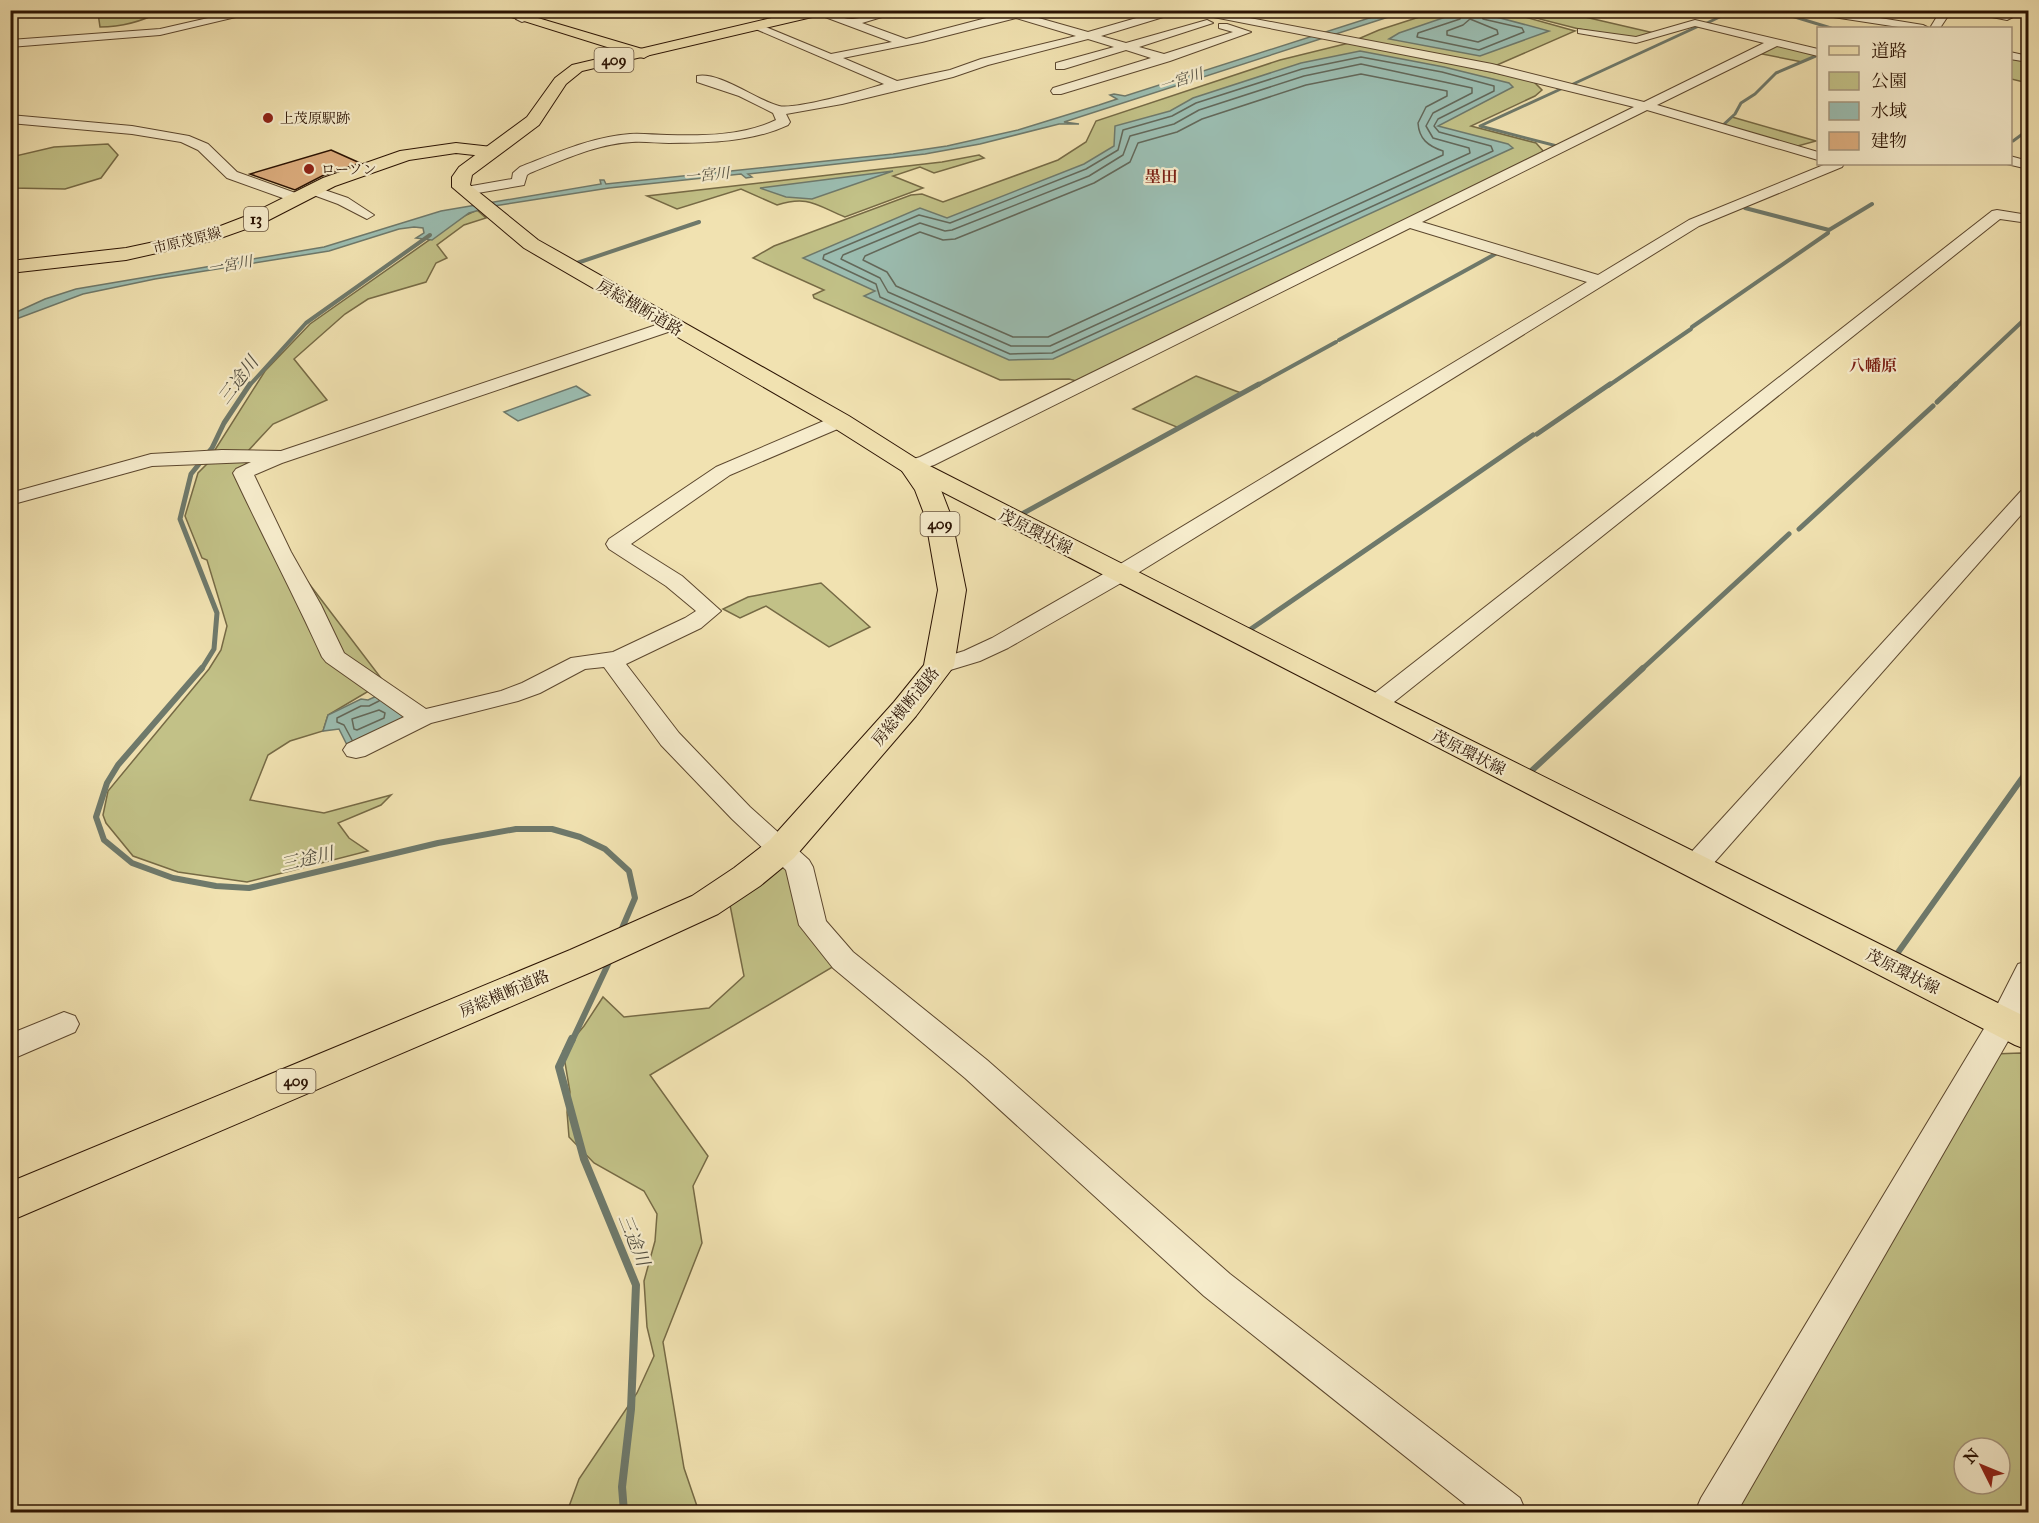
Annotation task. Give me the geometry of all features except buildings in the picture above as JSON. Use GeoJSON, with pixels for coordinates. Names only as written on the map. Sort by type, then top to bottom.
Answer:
{"type":"FeatureCollection","features":[{"type":"Feature","properties":{"kind":"highway","name":"409"},"geometry":{"type":"LineString","coordinates":[[466,191],[461,187],[460,177],[533,121],[543,109],[555,86],[572,71],[596,63],[644,54],[823,11]]}},
{"type":"Feature","properties":{"kind":"highway","name":"房総横断道路"},"geometry":{"type":"LineString","coordinates":[[10,1202],[644,934],[705,905],[747,877],[782,849],[905,710],[939,666],[952,590],[939,516],[928,490],[910,466],[840,421],[531,244],[466,191]]}},
{"type":"Feature","properties":{"kind":"main road"},"geometry":{"type":"LineString","coordinates":[[495,10],[644,54]]}},
{"type":"Feature","properties":{"kind":"main road","name":"市原茂原線"},"geometry":{"type":"LineString","coordinates":[[10,267],[126,254],[192,241],[256,219],[347,175],[406,155],[456,148],[492,152]]}},
{"type":"Feature","properties":{"kind":"main road","name":"茂原環状線"},"geometry":{"type":"LineString","coordinates":[[910,466],[1375,705],[2016,1029]]}},
{"type":"Feature","properties":{"kind":"street"},"geometry":{"type":"LineString","coordinates":[[10,44],[164,31],[260,10]]}},
{"type":"Feature","properties":{"kind":"street"},"geometry":{"type":"LineString","coordinates":[[522,19],[553,10]]}},
{"type":"Feature","properties":{"kind":"street"},"geometry":{"type":"LineString","coordinates":[[853,22],[900,10]]}},
{"type":"Feature","properties":{"kind":"street"},"geometry":{"type":"LineString","coordinates":[[1001,10],[1166,58]]}},
{"type":"Feature","properties":{"kind":"street"},"geometry":{"type":"LineString","coordinates":[[832,57],[922,39],[1035,10]]}},
{"type":"Feature","properties":{"kind":"street"},"geometry":{"type":"LineString","coordinates":[[701,79],[743,93],[779,111],[842,100],[896,85],[953,73],[985,62],[1020,56],[1178,10]]}},
{"type":"Feature","properties":{"kind":"street"},"geometry":{"type":"LineString","coordinates":[[1188,10],[1492,68],[1646,106],[1817,156]]}},
{"type":"Feature","properties":{"kind":"street"},"geometry":{"type":"LineString","coordinates":[[1807,10],[1917,27]]}},
{"type":"Feature","properties":{"kind":"street"},"geometry":{"type":"LineString","coordinates":[[1936,27],[1947,10]]}},
{"type":"Feature","properties":{"kind":"street"},"geometry":{"type":"LineString","coordinates":[[1962,10],[2008,19]]}},
{"type":"Feature","properties":{"kind":"street"},"geometry":{"type":"LineString","coordinates":[[823,11],[904,42]]}},
{"type":"Feature","properties":{"kind":"street"},"geometry":{"type":"LineString","coordinates":[[1057,91],[1245,32],[1207,23],[1134,12]]}},
{"type":"Feature","properties":{"kind":"street"},"geometry":{"type":"LineString","coordinates":[[1097,79],[1060,66],[1207,23]]}},
{"type":"Feature","properties":{"kind":"street"},"geometry":{"type":"LineString","coordinates":[[1582,31],[1632,40],[1695,23],[1775,42],[1805,45],[1817,51]]}},
{"type":"Feature","properties":{"kind":"street"},"geometry":{"type":"LineString","coordinates":[[757,27],[896,85]]}},
{"type":"Feature","properties":{"kind":"street"},"geometry":{"type":"LineString","coordinates":[[880,33],[902,27]]}},
{"type":"Feature","properties":{"kind":"street"},"geometry":{"type":"LineString","coordinates":[[922,39],[944,47]]}},
{"type":"Feature","properties":{"kind":"street"},"geometry":{"type":"LineString","coordinates":[[910,466],[927,461],[1775,42]]}},
{"type":"Feature","properties":{"kind":"street"},"geometry":{"type":"LineString","coordinates":[[965,55],[985,62]]}},
{"type":"Feature","properties":{"kind":"street"},"geometry":{"type":"LineString","coordinates":[[2012,55],[2028,59]]}},
{"type":"Feature","properties":{"kind":"street"},"geometry":{"type":"LineString","coordinates":[[466,191],[519,182],[520,173],[525,170],[585,146],[628,138],[669,139],[721,136],[755,131],[783,122],[779,111]]}},
{"type":"Feature","properties":{"kind":"street"},"geometry":{"type":"LineString","coordinates":[[10,119],[100,126],[184,139],[203,147],[232,175],[304,194],[343,201],[367,215]]}},
{"type":"Feature","properties":{"kind":"street"},"geometry":{"type":"LineString","coordinates":[[2012,161],[2028,165]]}},
{"type":"Feature","properties":{"kind":"street"},"geometry":{"type":"LineString","coordinates":[[939,666],[972,656],[1000,643],[1120,574],[1694,224],[1835,165]]}},
{"type":"Feature","properties":{"kind":"street"},"geometry":{"type":"LineString","coordinates":[[1375,705],[1997,214],[2028,219]]}},
{"type":"Feature","properties":{"kind":"street"},"geometry":{"type":"LineString","coordinates":[[1408,223],[1601,281]]}},
{"type":"Feature","properties":{"kind":"street"},"geometry":{"type":"LineString","coordinates":[[422,718],[334,657],[310,605],[280,552],[243,473],[283,457],[671,325]]}},
{"type":"Feature","properties":{"kind":"street"},"geometry":{"type":"LineString","coordinates":[[356,750],[422,718],[509,696],[531,688],[579,663],[618,658],[693,623],[710,610],[674,581],[617,544],[723,471],[840,421]]}},
{"type":"Feature","properties":{"kind":"street"},"geometry":{"type":"LineString","coordinates":[[10,499],[151,460],[222,456],[283,457]]}},
{"type":"Feature","properties":{"kind":"street"},"geometry":{"type":"LineString","coordinates":[[1695,866],[2028,495]]}},
{"type":"Feature","properties":{"kind":"street"},"geometry":{"type":"LineString","coordinates":[[618,658],[614,664],[670,739],[741,813],[799,867],[813,925],[843,960],[976,1069],[1217,1285],[1506,1512]]}},
{"type":"Feature","properties":{"kind":"street"},"geometry":{"type":"LineString","coordinates":[[1715,1512],[2016,1029],[2028,972]]}},
{"type":"Feature","properties":{"kind":"street"},"geometry":{"type":"LineString","coordinates":[[10,1048],[64,1024]]}},
{"type":"Feature","properties":{"kind":"green space"},"geometry":{"type":"Polygon","coordinates":[[[102,10],[162,11],[132,23],[100,27],[98,13],[102,10]]]}},
{"type":"Feature","properties":{"kind":"green space"},"geometry":{"type":"Polygon","coordinates":[[[1441,10],[1503,11],[1575,31],[1497,65],[1489,66],[1358,39],[1441,10]]]}},
{"type":"Feature","properties":{"kind":"green space"},"geometry":{"type":"Polygon","coordinates":[[[1508,11],[1607,11],[1585,17],[1654,33],[1632,39],[1579,29],[1508,11]]]}},
{"type":"Feature","properties":{"kind":"green space"},"geometry":{"type":"Polygon","coordinates":[[[1353,42],[1533,81],[1542,90],[1535,96],[1471,126],[1536,143],[1545,153],[1080,382],[1069,379],[1000,380],[814,298],[813,295],[824,290],[753,258],[774,246],[911,195],[922,194],[943,202],[1058,160],[1086,142],[1096,121],[1280,60],[1353,42]]]}},
{"type":"Feature","properties":{"kind":"green space"},"geometry":{"type":"Polygon","coordinates":[[[1778,43],[1817,53],[1817,55],[1802,62],[1757,53],[1778,43]]]}},
{"type":"Feature","properties":{"kind":"green space"},"geometry":{"type":"Polygon","coordinates":[[[2012,56],[2028,60],[2028,83],[2012,79],[2012,56]]]}},
{"type":"Feature","properties":{"kind":"green space"},"geometry":{"type":"Polygon","coordinates":[[[1732,117],[1816,141],[1794,147],[1722,126],[1732,117]]]}},
{"type":"Feature","properties":{"kind":"green space"},"geometry":{"type":"Polygon","coordinates":[[[108,144],[118,155],[101,178],[65,189],[11,188],[11,157],[54,147],[108,144]]]}},
{"type":"Feature","properties":{"kind":"green space"},"geometry":{"type":"Polygon","coordinates":[[[979,155],[984,158],[934,173],[920,167],[893,176],[923,188],[845,217],[804,201],[777,205],[741,189],[677,209],[647,196],[942,162],[979,155]]]}},
{"type":"Feature","properties":{"kind":"green space"},"geometry":{"type":"Polygon","coordinates":[[[477,210],[486,218],[464,225],[437,245],[447,258],[436,263],[426,282],[368,299],[345,314],[294,359],[327,400],[273,424],[247,452],[213,453],[265,371],[310,324],[462,217],[477,210]]]}},
{"type":"Feature","properties":{"kind":"green space"},"geometry":{"type":"Polygon","coordinates":[[[1196,376],[1241,393],[1179,428],[1133,409],[1196,376]]]}},
{"type":"Feature","properties":{"kind":"green space"},"geometry":{"type":"Polygon","coordinates":[[[270,458],[243,470],[288,556],[384,682],[328,715],[323,731],[290,741],[268,755],[250,800],[324,813],[391,795],[381,805],[338,823],[349,838],[368,851],[247,882],[178,872],[133,856],[106,823],[103,815],[108,791],[209,669],[221,650],[227,626],[207,560],[202,558],[185,516],[198,473],[212,459],[270,458]]]}},
{"type":"Feature","properties":{"kind":"green space"},"geometry":{"type":"Polygon","coordinates":[[[821,583],[870,627],[829,647],[766,606],[740,618],[723,609],[748,597],[821,583]]]}},
{"type":"Feature","properties":{"kind":"green space"},"geometry":{"type":"Polygon","coordinates":[[[791,861],[836,965],[650,1075],[708,1156],[693,1186],[702,1243],[663,1342],[684,1468],[699,1512],[567,1512],[579,1479],[637,1393],[654,1356],[647,1327],[644,1281],[655,1241],[657,1214],[644,1191],[594,1163],[569,1137],[567,1112],[570,1092],[563,1051],[584,1026],[603,997],[624,1017],[709,1008],[744,976],[730,905],[791,861]]]}},
{"type":"Feature","properties":{"kind":"green space"},"geometry":{"type":"Polygon","coordinates":[[[2021,1053],[2028,1057],[2028,1512],[1728,1512],[1993,1054],[2021,1053]]]}},
{"type":"Feature","properties":{"kind":"water"},"geometry":{"type":"Polygon","coordinates":[[[1466,10],[1549,31],[1480,56],[1389,39],[1399,33],[1466,10]]]}},
{"type":"Feature","properties":{"kind":"water","name":"一宮川"},"geometry":{"type":"Polygon","coordinates":[[[1391,11],[1407,11],[1064,122],[1079,124],[1059,124],[980,144],[925,154],[748,174],[752,177],[746,178],[741,174],[609,188],[494,206],[469,213],[432,240],[416,238],[424,233],[423,228],[399,229],[329,251],[155,279],[83,294],[11,321],[10,315],[45,299],[76,289],[324,247],[441,211],[601,184],[600,180],[604,180],[606,184],[893,154],[947,146],[1018,130],[1117,99],[1110,95],[1125,96],[1391,11]]]}},
{"type":"Feature","properties":{"kind":"water"},"geometry":{"type":"Polygon","coordinates":[[[1360,51],[1444,67],[1509,83],[1513,87],[1438,126],[1508,144],[1513,148],[1053,359],[1009,360],[864,296],[875,291],[803,258],[920,208],[947,218],[1084,164],[1114,146],[1115,126],[1170,111],[1193,98],[1301,63],[1360,51]]]}},
{"type":"Feature","properties":{"kind":"water"},"geometry":{"type":"Polygon","coordinates":[[[893,171],[812,199],[786,197],[760,188],[893,171]]]}},
{"type":"Feature","properties":{"kind":"water"},"geometry":{"type":"Polygon","coordinates":[[[576,386],[590,395],[518,421],[504,412],[576,386]]]}},
{"type":"Feature","properties":{"kind":"water"},"geometry":{"type":"Polygon","coordinates":[[[381,694],[411,715],[349,749],[339,729],[323,731],[328,715],[361,699],[368,700],[381,694]]]}},
{"type":"Feature","properties":{"kind":"waterway"},"geometry":{"type":"LineString","coordinates":[[1705,24],[1734,10]]}},
{"type":"Feature","properties":{"kind":"waterway"},"geometry":{"type":"LineString","coordinates":[[1772,10],[1828,27]]}},
{"type":"Feature","properties":{"kind":"waterway"},"geometry":{"type":"LineString","coordinates":[[1571,85],[1701,25]]}},
{"type":"Feature","properties":{"kind":"waterway"},"geometry":{"type":"LineString","coordinates":[[1722,126],[1735,114],[1741,103],[1755,94],[1776,73],[1817,55]]}},
{"type":"Feature","properties":{"kind":"waterway"},"geometry":{"type":"LineString","coordinates":[[1563,88],[1480,126],[1557,146],[1563,143]]}},
{"type":"Feature","properties":{"kind":"waterway"},"geometry":{"type":"LineString","coordinates":[[2013,141],[2028,130]]}},
{"type":"Feature","properties":{"kind":"waterway"},"geometry":{"type":"LineString","coordinates":[[1745,208],[1829,230],[1872,204]]}},
{"type":"Feature","properties":{"kind":"waterway"},"geometry":{"type":"LineString","coordinates":[[574,264],[699,222]]}},
{"type":"Feature","properties":{"kind":"waterway"},"geometry":{"type":"LineString","coordinates":[[1692,327],[1828,233]]}},
{"type":"Feature","properties":{"kind":"waterway","name":"三途川"},"geometry":{"type":"LineString","coordinates":[[249,386],[306,323],[430,235]]}},
{"type":"Feature","properties":{"kind":"waterway"},"geometry":{"type":"LineString","coordinates":[[1339,340],[1499,252]]}},
{"type":"Feature","properties":{"kind":"waterway"},"geometry":{"type":"LineString","coordinates":[[1954,386],[2028,316]]}},
{"type":"Feature","properties":{"kind":"waterway"},"geometry":{"type":"LineString","coordinates":[[1608,386],[1691,329]]}},
{"type":"Feature","properties":{"kind":"waterway"},"geometry":{"type":"LineString","coordinates":[[1256,386],[1336,342]]}},
{"type":"Feature","properties":{"kind":"waterway","name":"三途川"},"geometry":{"type":"LineString","coordinates":[[201,670],[214,649],[217,613],[180,519],[191,474],[212,448],[224,423],[250,384]]}},
{"type":"Feature","properties":{"kind":"waterway"},"geometry":{"type":"LineString","coordinates":[[1020,515],[1259,384]]}},
{"type":"Feature","properties":{"kind":"waterway"},"geometry":{"type":"LineString","coordinates":[[1537,434],[1610,384]]}},
{"type":"Feature","properties":{"kind":"waterway"},"geometry":{"type":"LineString","coordinates":[[1937,402],[1956,384]]}},
{"type":"Feature","properties":{"kind":"waterway"},"geometry":{"type":"LineString","coordinates":[[1799,529],[1933,406]]}},
{"type":"Feature","properties":{"kind":"waterway"},"geometry":{"type":"LineString","coordinates":[[1245,633],[1533,435]]}},
{"type":"Feature","properties":{"kind":"waterway"},"geometry":{"type":"LineString","coordinates":[[1641,670],[1789,534]]}},
{"type":"Feature","properties":{"kind":"waterway","name":"三途川"},"geometry":{"type":"LineString","coordinates":[[202,668],[118,765],[107,783],[96,817],[104,840],[132,863],[173,878],[216,886],[249,888],[438,843],[516,829],[552,829],[580,837],[605,849],[629,871],[635,898],[620,933]]}},
{"type":"Feature","properties":{"kind":"waterway"},"geometry":{"type":"LineString","coordinates":[[1527,775],[1643,668]]}},
{"type":"Feature","properties":{"kind":"waterway"},"geometry":{"type":"LineString","coordinates":[[1894,958],[2028,770]]}},
{"type":"Feature","properties":{"kind":"waterway","name":"三途川"},"geometry":{"type":"LineString","coordinates":[[572,1041],[610,960]]}},
{"type":"Feature","properties":{"kind":"waterway","name":"三途川"},"geometry":{"type":"LineString","coordinates":[[572,1039],[559,1067],[584,1159],[636,1285],[631,1409],[622,1487],[624,1512]]}},
{"type":"Feature","properties":{"kind":"place","name":"上茂原駅跡"},"geometry":{"type":"Point","coordinates":[268,118]}},
{"type":"Feature","properties":{"kind":"place","name":"ローソン"},"geometry":{"type":"Point","coordinates":[309,169]}},
{"type":"Feature","properties":{"kind":"district","name":"墨田"},"geometry":{"type":"Point","coordinates":[1161,176]}},
{"type":"Feature","properties":{"kind":"district","name":"八幡原"},"geometry":{"type":"Point","coordinates":[1873,365]}}]}
